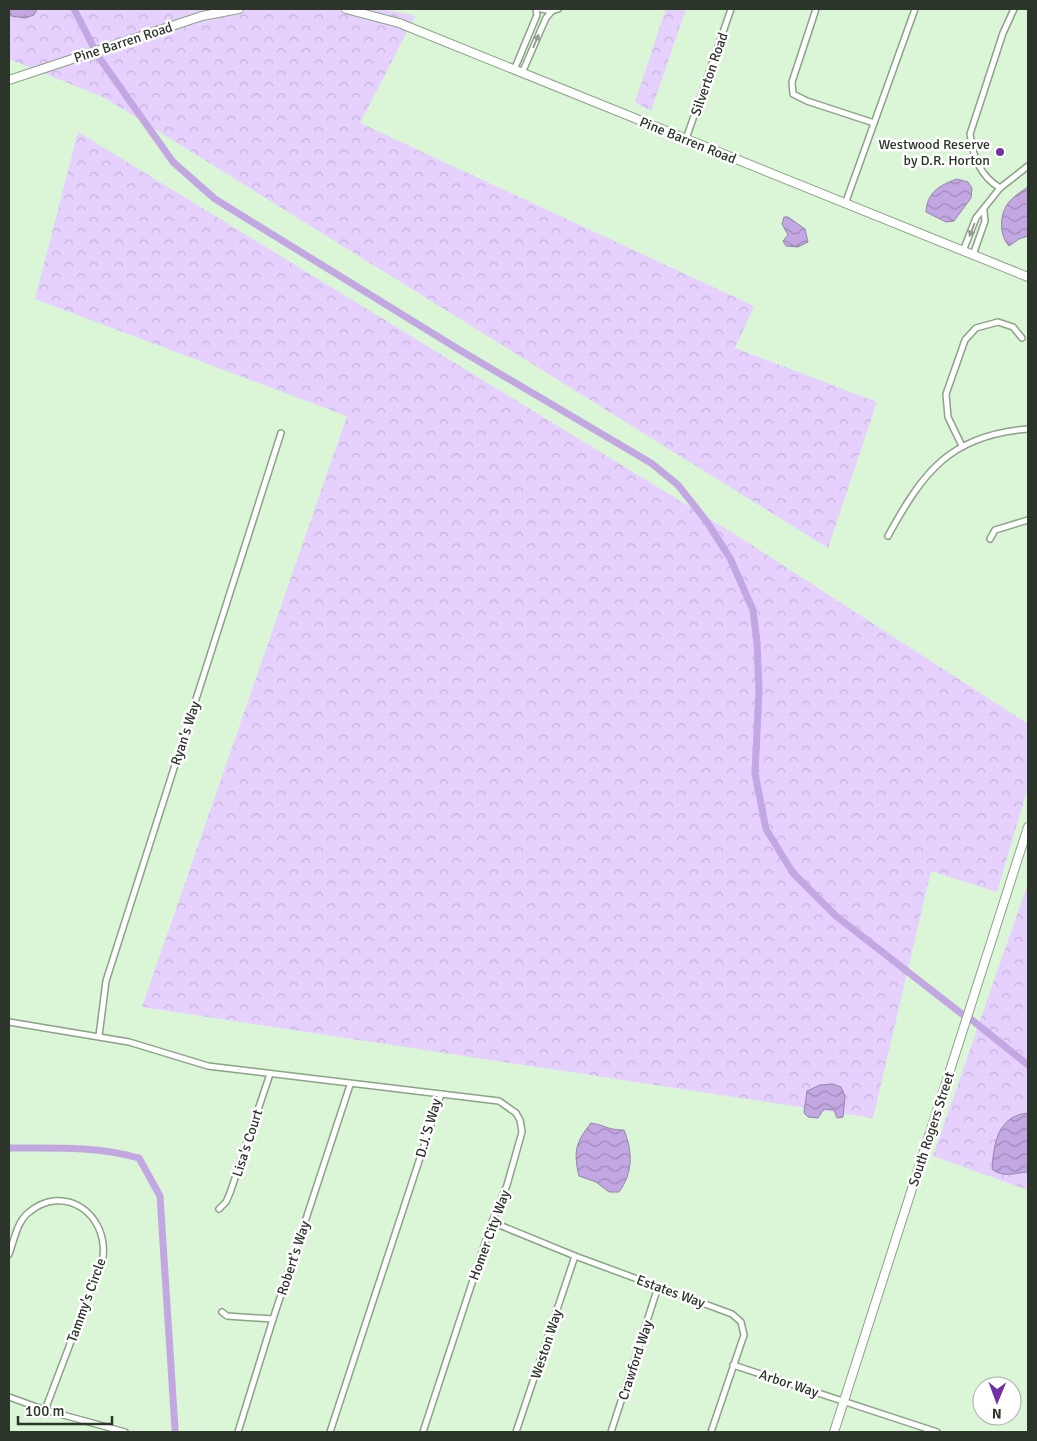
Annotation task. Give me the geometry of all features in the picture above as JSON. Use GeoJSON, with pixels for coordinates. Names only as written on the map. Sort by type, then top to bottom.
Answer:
{"type":"FeatureCollection","features":[{"type":"Feature","properties":{"kind":"main road","name":"Pine Barren Road"},"geometry":{"type":"LineString","coordinates":[[9,80],[202,16],[239,9]]}},
{"type":"Feature","properties":{"kind":"main road","name":"Pine Barren Road"},"geometry":{"type":"LineString","coordinates":[[346,9],[399,23],[1028,277]]}},
{"type":"Feature","properties":{"kind":"main road","name":"South Rogers Street"},"geometry":{"type":"LineString","coordinates":[[834,1432],[1028,827]]}},
{"type":"Feature","properties":{"kind":"street"},"geometry":{"type":"LineString","coordinates":[[514,70],[537,15],[536,9]]}},
{"type":"Feature","properties":{"kind":"street"},"geometry":{"type":"LineString","coordinates":[[541,9],[552,11],[558,9]]}},
{"type":"Feature","properties":{"kind":"street","name":"Silverton Road"},"geometry":{"type":"LineString","coordinates":[[686,139],[731,9]]}},
{"type":"Feature","properties":{"kind":"street"},"geometry":{"type":"LineString","coordinates":[[816,9],[792,82],[793,94],[807,101],[874,123]]}},
{"type":"Feature","properties":{"kind":"street"},"geometry":{"type":"LineString","coordinates":[[845,204],[915,9]]}},
{"type":"Feature","properties":{"kind":"street"},"geometry":{"type":"LineString","coordinates":[[1000,188],[991,183],[978,166],[972,149],[971,126],[1005,29],[1014,9]]}},
{"type":"Feature","properties":{"kind":"street"},"geometry":{"type":"LineString","coordinates":[[522,73],[546,18],[552,11]]}},
{"type":"Feature","properties":{"kind":"street"},"geometry":{"type":"LineString","coordinates":[[963,251],[976,218],[984,211],[1000,188],[1028,166]]}},
{"type":"Feature","properties":{"kind":"street"},"geometry":{"type":"LineString","coordinates":[[973,255],[985,222],[984,211]]}},
{"type":"Feature","properties":{"kind":"street"},"geometry":{"type":"LineString","coordinates":[[962,446],[948,416],[946,394],[965,340],[976,328],[998,322],[1012,327],[1022,338]]}},
{"type":"Feature","properties":{"kind":"street"},"geometry":{"type":"LineString","coordinates":[[888,536],[924,477],[962,446],[999,432],[1028,429]]}},
{"type":"Feature","properties":{"kind":"street","name":"Ryan's Way"},"geometry":{"type":"LineString","coordinates":[[99,1036],[106,981],[281,433]]}},
{"type":"Feature","properties":{"kind":"street"},"geometry":{"type":"LineString","coordinates":[[990,539],[995,530],[1028,520]]}},
{"type":"Feature","properties":{"kind":"street","name":"D.J.'S Way"},"geometry":{"type":"LineString","coordinates":[[9,1022],[138,1044],[208,1066],[441,1094],[330,1432]]}},
{"type":"Feature","properties":{"kind":"street","name":"Lisa's Court"},"geometry":{"type":"LineString","coordinates":[[219,1209],[226,1202],[230,1193],[270,1074]]}},
{"type":"Feature","properties":{"kind":"street","name":"Robert's Way"},"geometry":{"type":"LineString","coordinates":[[238,1432],[350,1084]]}},
{"type":"Feature","properties":{"kind":"street","name":"Homer City Way"},"geometry":{"type":"LineString","coordinates":[[423,1432],[492,1222],[507,1185],[522,1132],[520,1120],[511,1108],[499,1101],[441,1094]]}},
{"type":"Feature","properties":{"kind":"street","name":"Tammy's Circle"},"geometry":{"type":"LineString","coordinates":[[9,1254],[19,1227],[27,1214],[39,1206],[55,1201],[72,1203],[88,1212],[98,1225],[104,1243],[103,1257],[45,1410]]}},
{"type":"Feature","properties":{"kind":"street","name":"Estates Way"},"geometry":{"type":"LineString","coordinates":[[492,1222],[575,1256],[699,1300],[736,1316],[741,1322],[744,1335],[711,1432]]}},
{"type":"Feature","properties":{"kind":"street","name":"Weston Way"},"geometry":{"type":"LineString","coordinates":[[516,1432],[575,1256]]}},
{"type":"Feature","properties":{"kind":"street","name":"Crawford Way"},"geometry":{"type":"LineString","coordinates":[[611,1432],[658,1286]]}},
{"type":"Feature","properties":{"kind":"street"},"geometry":{"type":"LineString","coordinates":[[222,1312],[227,1316],[273,1319]]}},
{"type":"Feature","properties":{"kind":"street","name":"Arbor Way"},"geometry":{"type":"LineString","coordinates":[[733,1365],[844,1401],[923,1430],[937,1432]]}},
{"type":"Feature","properties":{"kind":"street"},"geometry":{"type":"LineString","coordinates":[[9,1397],[45,1410],[125,1432]]}},
{"type":"Feature","properties":{"kind":"green space"},"geometry":{"type":"Polygon","coordinates":[[[37,9],[383,9],[415,16],[360,123],[754,306],[735,348],[877,402],[828,548],[105,98],[9,59],[9,14],[18,18],[24,18],[34,15],[37,9]]]}},
{"type":"Feature","properties":{"kind":"green space"},"geometry":{"type":"Polygon","coordinates":[[[666,9],[686,9],[651,111],[635,102],[666,9]]]}},
{"type":"Feature","properties":{"kind":"green space"},"geometry":{"type":"Polygon","coordinates":[[[78,132],[744,540],[1028,724],[1028,787],[997,892],[931,871],[873,1118],[142,1007],[347,416],[35,299],[78,132]]]}},
{"type":"Feature","properties":{"kind":"green space"},"geometry":{"type":"Polygon","coordinates":[[[1028,883],[1028,1113],[1003,1124],[993,1162],[996,1172],[1009,1175],[1028,1172],[1028,1190],[933,1156],[1028,883]]]}},
{"type":"Feature","properties":{"kind":"water"},"geometry":{"type":"Polygon","coordinates":[[[9,9],[37,9],[34,15],[25,18],[11,16],[9,9]]]}},
{"type":"Feature","properties":{"kind":"water"},"geometry":{"type":"Polygon","coordinates":[[[957,179],[968,182],[972,188],[971,198],[954,221],[946,222],[926,212],[932,194],[945,184],[957,179]]]}},
{"type":"Feature","properties":{"kind":"water"},"geometry":{"type":"Polygon","coordinates":[[[1028,187],[1028,236],[1019,239],[1009,246],[1003,236],[1003,212],[1011,200],[1028,187]]]}},
{"type":"Feature","properties":{"kind":"water"},"geometry":{"type":"Polygon","coordinates":[[[784,217],[788,217],[805,229],[808,242],[798,247],[786,246],[783,241],[788,235],[782,224],[784,217]]]}},
{"type":"Feature","properties":{"kind":"water"},"geometry":{"type":"Polygon","coordinates":[[[833,1084],[841,1087],[845,1096],[843,1117],[837,1118],[834,1110],[824,1109],[818,1118],[808,1117],[804,1113],[807,1091],[820,1085],[833,1084]]]}},
{"type":"Feature","properties":{"kind":"water"},"geometry":{"type":"Polygon","coordinates":[[[1028,1113],[1028,1172],[1009,1174],[996,1172],[992,1169],[994,1149],[999,1132],[1010,1119],[1028,1113]]]}},
{"type":"Feature","properties":{"kind":"water"},"geometry":{"type":"Polygon","coordinates":[[[591,1123],[624,1130],[629,1146],[630,1162],[627,1177],[619,1192],[609,1192],[596,1182],[579,1176],[576,1160],[577,1147],[591,1123]]]}},
{"type":"Feature","properties":{"kind":"waterway"},"geometry":{"type":"LineString","coordinates":[[74,9],[93,46]]}},
{"type":"Feature","properties":{"kind":"waterway"},"geometry":{"type":"LineString","coordinates":[[98,56],[173,162],[215,199],[458,349],[651,463],[678,485],[707,522],[730,558],[753,610],[757,643],[759,691],[755,773],[766,829],[793,873],[836,916],[962,1014]]}},
{"type":"Feature","properties":{"kind":"waterway"},"geometry":{"type":"LineString","coordinates":[[972,1020],[1028,1065]]}},
{"type":"Feature","properties":{"kind":"waterway"},"geometry":{"type":"LineString","coordinates":[[9,1148],[107,1151],[139,1158],[160,1196],[175,1429]]}},
{"type":"Feature","properties":{"kind":"place","name":"Westwood Reserve by D.R. Horton"},"geometry":{"type":"Point","coordinates":[1000,152]}}]}
